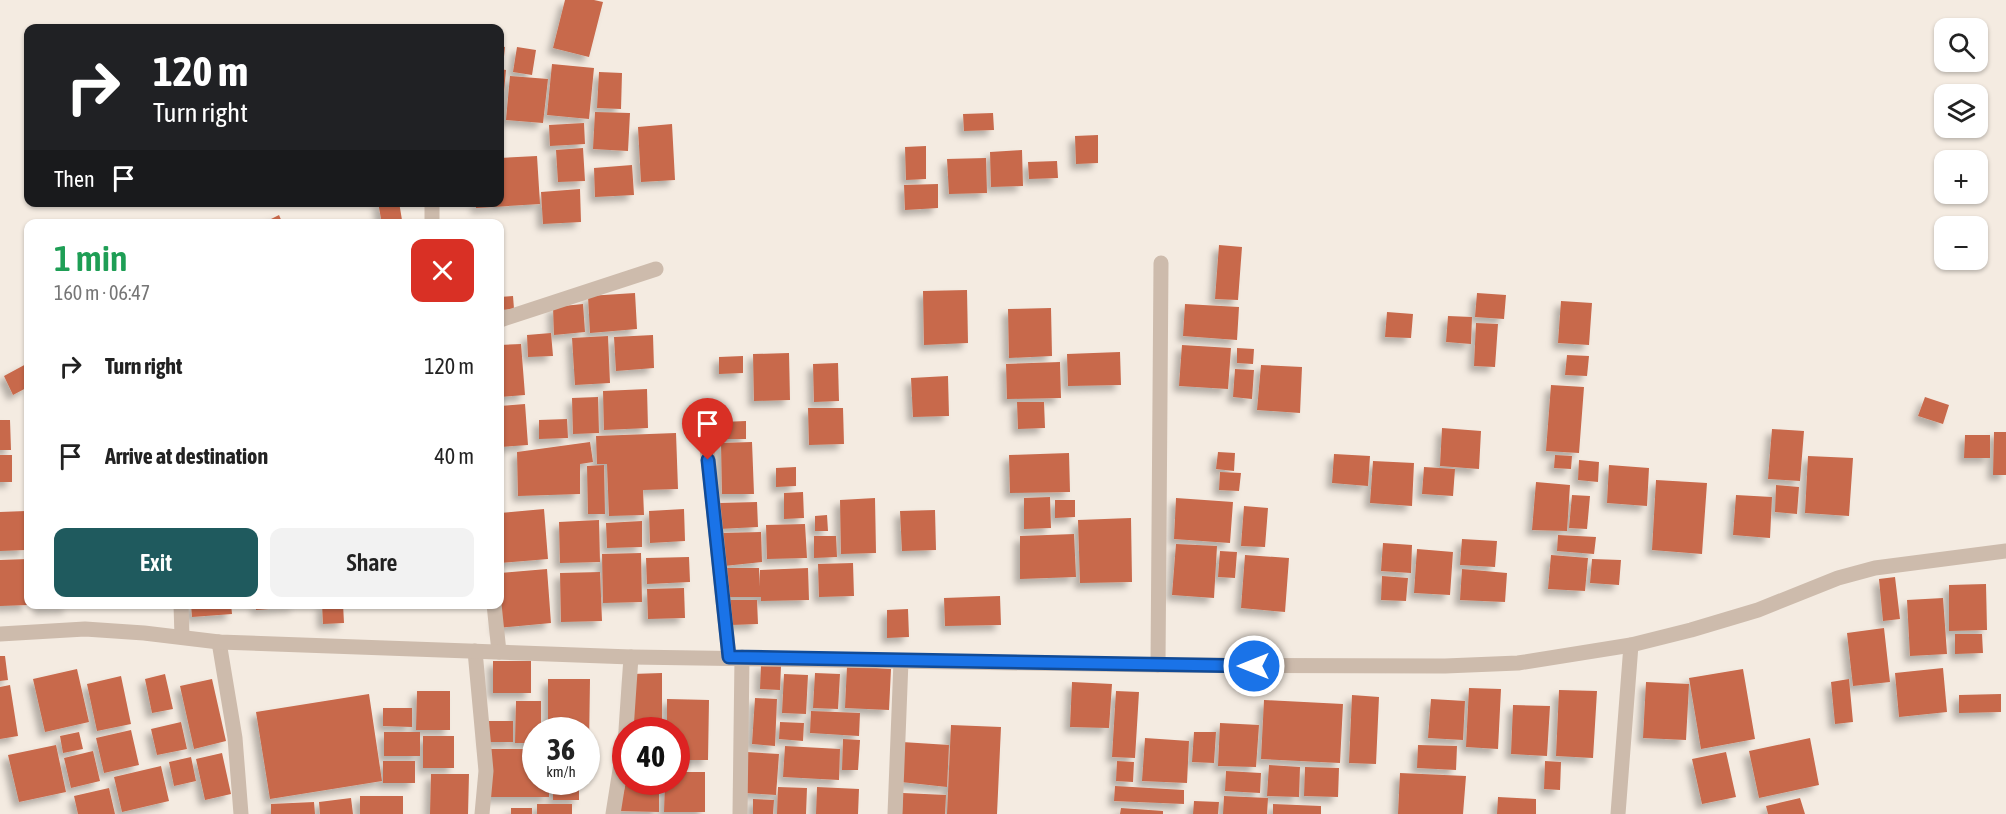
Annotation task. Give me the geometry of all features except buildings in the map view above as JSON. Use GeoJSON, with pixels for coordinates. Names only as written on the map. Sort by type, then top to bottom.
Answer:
{"type":"FeatureCollection","features":[{"type":"Feature","properties":{"kind":"street"},"geometry":{"type":"LineString","coordinates":[[1158,665],[1161,263]]}},
{"type":"Feature","properties":{"kind":"street"},"geometry":{"type":"LineString","coordinates":[[504,319],[656,269]]}},
{"type":"Feature","properties":{"kind":"street"},"geometry":{"type":"LineString","coordinates":[[706,438],[736,657],[740,814]]}},
{"type":"Feature","properties":{"kind":"street"},"geometry":{"type":"LineString","coordinates":[[0,634],[85,629],[219,642],[631,657],[1158,665],[1445,666],[1497,664],[1518,663],[1631,645],[1691,630],[1758,610],[1838,578],[1875,568],[2006,551]]}},
{"type":"Feature","properties":{"kind":"street"},"geometry":{"type":"LineString","coordinates":[[181,609],[183,637]]}},
{"type":"Feature","properties":{"kind":"street"},"geometry":{"type":"LineString","coordinates":[[495,609],[499,652]]}},
{"type":"Feature","properties":{"kind":"street"},"geometry":{"type":"LineString","coordinates":[[219,642],[235,738],[241,814]]}},
{"type":"Feature","properties":{"kind":"street"},"geometry":{"type":"LineString","coordinates":[[1618,814],[1631,645]]}},
{"type":"Feature","properties":{"kind":"street"},"geometry":{"type":"LineString","coordinates":[[475,651],[486,771],[482,814]]}},
{"type":"Feature","properties":{"kind":"street"},"geometry":{"type":"LineString","coordinates":[[627,717],[631,657]]}},
{"type":"Feature","properties":{"kind":"street"},"geometry":{"type":"LineString","coordinates":[[895,814],[901,660]]}},
{"type":"Feature","properties":{"kind":"street"},"geometry":{"type":"LineString","coordinates":[[613,814],[616,795]]}},
{"type":"Feature","properties":{"kind":"route"},"geometry":{"type":"LineString","coordinates":[[708,460],[729,657],[1254,666]]}}]}
